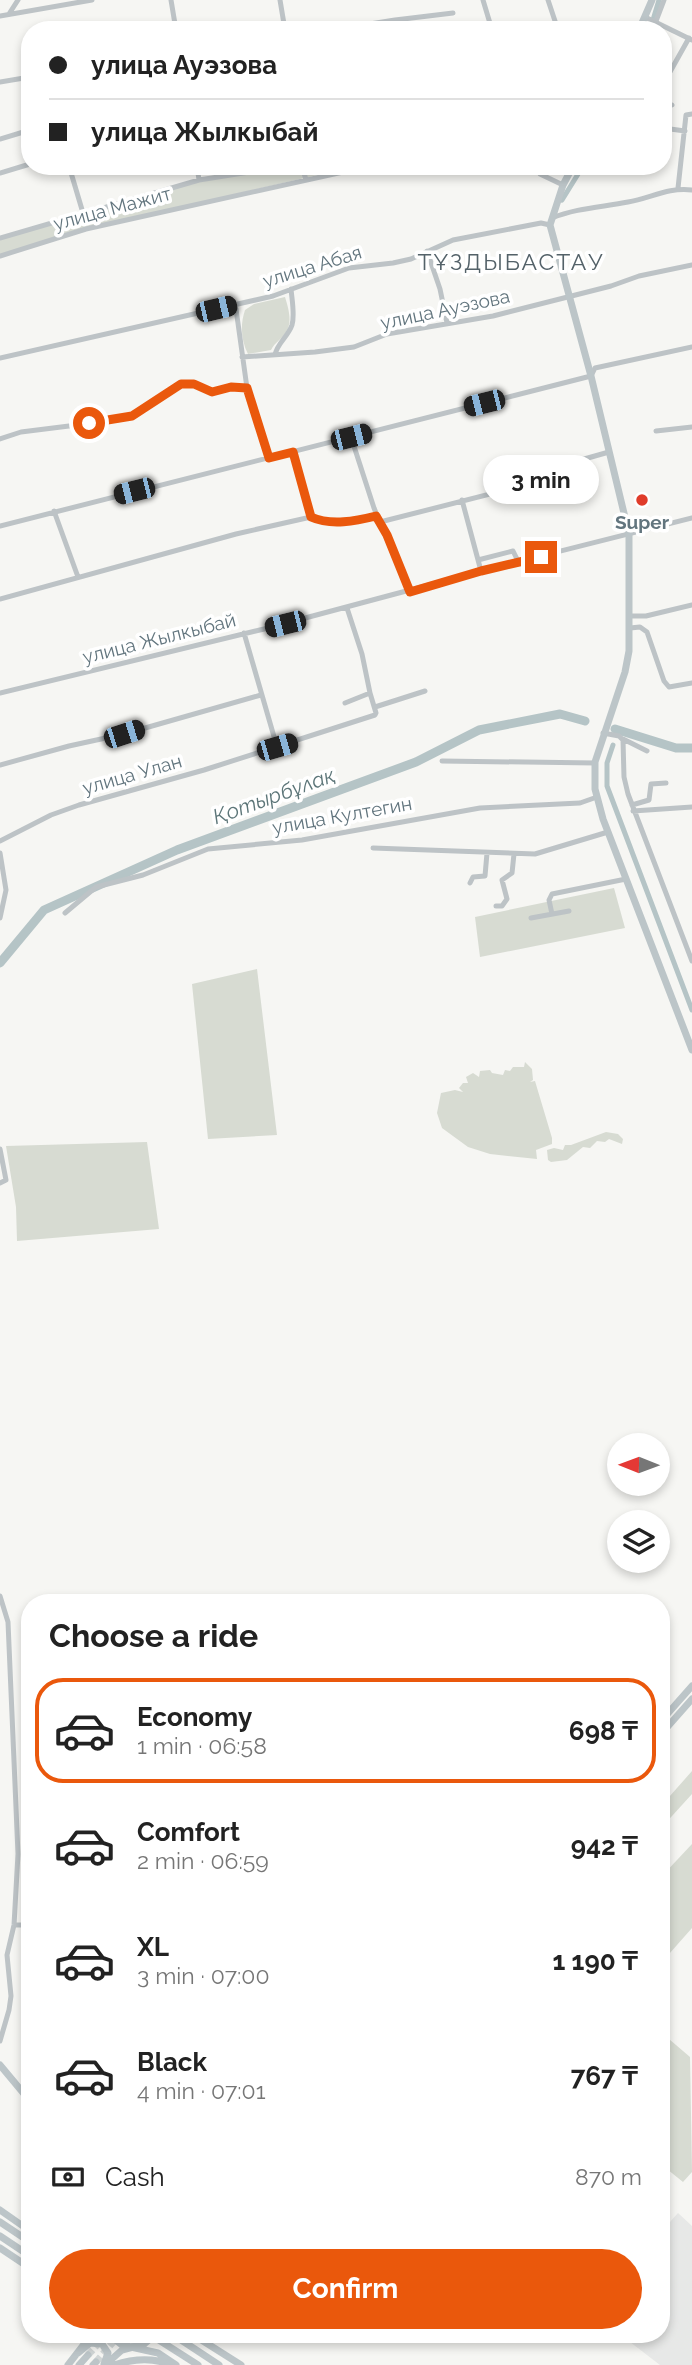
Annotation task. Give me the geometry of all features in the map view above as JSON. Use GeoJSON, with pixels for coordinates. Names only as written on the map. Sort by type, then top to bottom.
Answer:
{"type":"FeatureCollection","features":[{"type":"Feature","properties":{"kind":"main road"},"geometry":{"type":"LineString","coordinates":[[643,21],[652,0]]}},
{"type":"Feature","properties":{"kind":"main road"},"geometry":{"type":"LineString","coordinates":[[568,175],[551,221],[629,534],[629,651],[625,673],[594,763],[596,793],[608,832],[692,1050]]}},
{"type":"Feature","properties":{"kind":"main road"},"geometry":{"type":"LineString","coordinates":[[670,1711],[692,1686]]}},
{"type":"Feature","properties":{"kind":"main road"},"geometry":{"type":"LineString","coordinates":[[670,1724],[692,1699]]}},
{"type":"Feature","properties":{"kind":"main road"},"geometry":{"type":"LineString","coordinates":[[0,2066],[21,2090]]}},
{"type":"Feature","properties":{"kind":"main road"},"geometry":{"type":"LineString","coordinates":[[0,2210],[21,2225]]}},
{"type":"Feature","properties":{"kind":"main road"},"geometry":{"type":"LineString","coordinates":[[0,2222],[21,2236]]}},
{"type":"Feature","properties":{"kind":"main road"},"geometry":{"type":"LineString","coordinates":[[0,2236],[21,2250]]}},
{"type":"Feature","properties":{"kind":"main road"},"geometry":{"type":"LineString","coordinates":[[0,2248],[21,2262]]}},
{"type":"Feature","properties":{"kind":"main road"},"geometry":{"type":"LineString","coordinates":[[75,2360],[80,2343]]}},
{"type":"Feature","properties":{"kind":"main road"},"geometry":{"type":"LineString","coordinates":[[75,2360],[86,2343]]}},
{"type":"Feature","properties":{"kind":"main road"},"geometry":{"type":"LineString","coordinates":[[75,2360],[90,2343],[102,2344],[108,2353],[105,2365]]}},
{"type":"Feature","properties":{"kind":"main road"},"geometry":{"type":"LineString","coordinates":[[119,2343],[158,2353],[173,2365]]}},
{"type":"Feature","properties":{"kind":"main road"},"geometry":{"type":"LineString","coordinates":[[105,2365],[118,2353],[145,2343]]}},
{"type":"Feature","properties":{"kind":"main road"},"geometry":{"type":"LineString","coordinates":[[164,2343],[197,2365],[201,2356],[209,2352],[228,2357]]}},
{"type":"Feature","properties":{"kind":"main road"},"geometry":{"type":"LineString","coordinates":[[186,2343],[219,2365]]}},
{"type":"Feature","properties":{"kind":"main road"},"geometry":{"type":"LineString","coordinates":[[206,2343],[241,2365]]}},
{"type":"Feature","properties":{"kind":"main road"},"geometry":{"type":"LineString","coordinates":[[75,2360],[88,2355]]}},
{"type":"Feature","properties":{"kind":"main road"},"geometry":{"type":"LineString","coordinates":[[114,2365],[129,2360],[145,2360],[173,2365]]}},
{"type":"Feature","properties":{"kind":"street"},"geometry":{"type":"LineString","coordinates":[[9,14],[18,0]]}},
{"type":"Feature","properties":{"kind":"street"},"geometry":{"type":"LineString","coordinates":[[0,16],[92,0]]}},
{"type":"Feature","properties":{"kind":"street"},"geometry":{"type":"LineString","coordinates":[[171,0],[174,21]]}},
{"type":"Feature","properties":{"kind":"street"},"geometry":{"type":"LineString","coordinates":[[280,0],[284,21]]}},
{"type":"Feature","properties":{"kind":"street"},"geometry":{"type":"LineString","coordinates":[[483,0],[489,21]]}},
{"type":"Feature","properties":{"kind":"street"},"geometry":{"type":"LineString","coordinates":[[548,0],[555,21]]}},
{"type":"Feature","properties":{"kind":"street"},"geometry":{"type":"LineString","coordinates":[[645,16],[656,21],[664,0]]}},
{"type":"Feature","properties":{"kind":"street"},"geometry":{"type":"LineString","coordinates":[[389,21],[453,13]]}},
{"type":"Feature","properties":{"kind":"street"},"geometry":{"type":"LineString","coordinates":[[672,29],[690,39],[672,70]]}},
{"type":"Feature","properties":{"kind":"street"},"geometry":{"type":"LineString","coordinates":[[0,82],[21,78]]}},
{"type":"Feature","properties":{"kind":"street"},"geometry":{"type":"LineString","coordinates":[[678,188],[687,115],[692,114]]}},
{"type":"Feature","properties":{"kind":"street"},"geometry":{"type":"LineString","coordinates":[[672,129],[685,131]]}},
{"type":"Feature","properties":{"kind":"street"},"geometry":{"type":"LineString","coordinates":[[0,139],[21,133]]}},
{"type":"Feature","properties":{"kind":"street"},"geometry":{"type":"LineString","coordinates":[[0,173],[21,167]]}},
{"type":"Feature","properties":{"kind":"street"},"geometry":{"type":"LineString","coordinates":[[72,175],[83,213]]}},
{"type":"Feature","properties":{"kind":"street"},"geometry":{"type":"LineString","coordinates":[[198,175],[199,180]]}},
{"type":"Feature","properties":{"kind":"street"},"geometry":{"type":"LineString","coordinates":[[0,238],[199,180],[230,175]]}},
{"type":"Feature","properties":{"kind":"street"},"geometry":{"type":"LineString","coordinates":[[305,175],[306,180]]}},
{"type":"Feature","properties":{"kind":"street","name":"улица Мажит"},"geometry":{"type":"LineString","coordinates":[[0,256],[86,229],[162,210],[329,175]]}},
{"type":"Feature","properties":{"kind":"street"},"geometry":{"type":"LineString","coordinates":[[542,175],[562,185]]}},
{"type":"Feature","properties":{"kind":"street","name":"улица Абая"},"geometry":{"type":"LineString","coordinates":[[0,358],[273,296],[349,268],[411,259],[453,240],[551,221],[564,213],[626,203],[678,188],[692,190]]}},
{"type":"Feature","properties":{"kind":"street"},"geometry":{"type":"LineString","coordinates":[[426,251],[440,289],[447,323]]}},
{"type":"Feature","properties":{"kind":"street","name":"улица Ауэзова"},"geometry":{"type":"LineString","coordinates":[[242,357],[354,347],[387,334],[493,316],[611,286],[639,276],[692,265]]}},
{"type":"Feature","properties":{"kind":"street"},"geometry":{"type":"LineString","coordinates":[[275,355],[277,346],[286,337],[293,322],[291,289]]}},
{"type":"Feature","properties":{"kind":"street"},"geometry":{"type":"LineString","coordinates":[[231,306],[236,309],[247,388],[269,458]]}},
{"type":"Feature","properties":{"kind":"street"},"geometry":{"type":"LineString","coordinates":[[0,526],[591,376],[595,369],[692,347]]}},
{"type":"Feature","properties":{"kind":"street"},"geometry":{"type":"LineString","coordinates":[[0,439],[21,432],[132,416],[181,384],[194,384],[212,392],[231,387],[247,388]]}},
{"type":"Feature","properties":{"kind":"street"},"geometry":{"type":"LineString","coordinates":[[656,431],[692,428]]}},
{"type":"Feature","properties":{"kind":"street"},"geometry":{"type":"LineString","coordinates":[[351,437],[380,522],[410,592]]}},
{"type":"Feature","properties":{"kind":"street"},"geometry":{"type":"LineString","coordinates":[[293,452],[311,517]]}},
{"type":"Feature","properties":{"kind":"street"},"geometry":{"type":"LineString","coordinates":[[380,522],[510,489],[510,480],[609,452]]}},
{"type":"Feature","properties":{"kind":"street"},"geometry":{"type":"LineString","coordinates":[[463,500],[481,571]]}},
{"type":"Feature","properties":{"kind":"street"},"geometry":{"type":"LineString","coordinates":[[54,512],[78,578]]}},
{"type":"Feature","properties":{"kind":"street"},"geometry":{"type":"LineString","coordinates":[[0,599],[236,534],[311,517],[349,523],[376,516],[380,522]]}},
{"type":"Feature","properties":{"kind":"street","name":"улица Жылкыбай"},"geometry":{"type":"LineString","coordinates":[[0,693],[347,608],[692,518]]}},
{"type":"Feature","properties":{"kind":"street"},"geometry":{"type":"LineString","coordinates":[[478,560],[513,551],[519,563]]}},
{"type":"Feature","properties":{"kind":"street"},"geometry":{"type":"LineString","coordinates":[[631,616],[646,616],[692,605]]}},
{"type":"Feature","properties":{"kind":"street"},"geometry":{"type":"LineString","coordinates":[[347,608],[362,654],[374,707],[425,691]]}},
{"type":"Feature","properties":{"kind":"street"},"geometry":{"type":"LineString","coordinates":[[630,628],[640,627],[647,632],[664,681],[669,687],[692,683]]}},
{"type":"Feature","properties":{"kind":"street"},"geometry":{"type":"LineString","coordinates":[[244,633],[277,747]]}},
{"type":"Feature","properties":{"kind":"street"},"geometry":{"type":"LineString","coordinates":[[345,704],[370,693]]}},
{"type":"Feature","properties":{"kind":"street"},"geometry":{"type":"LineString","coordinates":[[0,765],[124,734],[261,695]]}},
{"type":"Feature","properties":{"kind":"street","name":"улица Улан"},"geometry":{"type":"LineString","coordinates":[[0,841],[51,815],[375,715],[374,707]]}},
{"type":"Feature","properties":{"kind":"street"},"geometry":{"type":"LineString","coordinates":[[603,733],[619,736],[647,751]]}},
{"type":"Feature","properties":{"kind":"street"},"geometry":{"type":"LineString","coordinates":[[623,739],[624,777],[632,808],[692,961]]}},
{"type":"Feature","properties":{"kind":"street"},"geometry":{"type":"LineString","coordinates":[[442,761],[594,763]]}},
{"type":"Feature","properties":{"kind":"street"},"geometry":{"type":"LineString","coordinates":[[632,808],[649,800],[650,784],[666,783]]}},
{"type":"Feature","properties":{"kind":"street","name":"улица Култегин"},"geometry":{"type":"LineString","coordinates":[[65,913],[96,887],[143,875],[208,849],[302,839],[480,808],[580,803],[596,793]]}},
{"type":"Feature","properties":{"kind":"street"},"geometry":{"type":"LineString","coordinates":[[632,808],[692,807]]}},
{"type":"Feature","properties":{"kind":"street"},"geometry":{"type":"LineString","coordinates":[[373,848],[535,854],[608,832]]}},
{"type":"Feature","properties":{"kind":"street"},"geometry":{"type":"LineString","coordinates":[[0,853],[6,890],[0,918]]}},
{"type":"Feature","properties":{"kind":"street"},"geometry":{"type":"LineString","coordinates":[[470,883],[473,877],[485,876],[487,853]]}},
{"type":"Feature","properties":{"kind":"street"},"geometry":{"type":"LineString","coordinates":[[496,906],[502,906],[507,899],[502,880],[512,873],[514,854]]}},
{"type":"Feature","properties":{"kind":"street"},"geometry":{"type":"LineString","coordinates":[[552,914],[549,900],[552,894],[626,879]]}},
{"type":"Feature","properties":{"kind":"street"},"geometry":{"type":"LineString","coordinates":[[531,918],[569,911]]}},
{"type":"Feature","properties":{"kind":"street"},"geometry":{"type":"LineString","coordinates":[[0,1149],[6,1180],[0,1183]]}},
{"type":"Feature","properties":{"kind":"street"},"geometry":{"type":"LineString","coordinates":[[0,1596],[8,1622],[18,1854],[14,1925],[7,1955],[9,2010],[0,2041]]}},
{"type":"Feature","properties":{"kind":"street"},"geometry":{"type":"LineString","coordinates":[[14,1925],[21,1925]]}},
{"type":"Feature","properties":{"kind":"shaded area"},"geometry":{"type":"Polygon","coordinates":[[[238,175],[317,175],[86,229],[0,256],[0,237],[198,182],[238,175]]]}},
{"type":"Feature","properties":{"kind":"shaded area"},"geometry":{"type":"Polygon","coordinates":[[[285,297],[290,319],[283,337],[271,350],[248,354],[242,332],[245,310],[254,304],[285,297]]]}},
{"type":"Feature","properties":{"kind":"shaded area"},"geometry":{"type":"Polygon","coordinates":[[[614,888],[625,928],[480,957],[475,917],[614,888]]]}},
{"type":"Feature","properties":{"kind":"shaded area"},"geometry":{"type":"Polygon","coordinates":[[[257,969],[277,1135],[208,1139],[192,984],[257,969]]]}},
{"type":"Feature","properties":{"kind":"shaded area"},"geometry":{"type":"Polygon","coordinates":[[[525,1062],[532,1069],[533,1080],[530,1082],[535,1081],[552,1138],[552,1144],[536,1150],[537,1159],[490,1154],[468,1147],[442,1128],[437,1113],[441,1093],[455,1090],[463,1092],[459,1088],[463,1083],[468,1083],[466,1077],[473,1073],[479,1077],[480,1071],[490,1070],[503,1075],[505,1070],[524,1067],[525,1062]]]}},
{"type":"Feature","properties":{"kind":"shaded area"},"geometry":{"type":"Polygon","coordinates":[[[606,1132],[618,1134],[623,1139],[622,1144],[609,1139],[605,1142],[597,1141],[590,1148],[583,1147],[567,1160],[548,1160],[547,1150],[563,1150],[565,1145],[606,1132]]]}},
{"type":"Feature","properties":{"kind":"shaded area"},"geometry":{"type":"Polygon","coordinates":[[[147,1142],[159,1229],[17,1241],[16,1207],[6,1146],[147,1142]]]}},
{"type":"Feature","properties":{"kind":"shaded area"},"geometry":{"type":"Polygon","coordinates":[[[692,1771],[692,1794],[670,1818],[670,1796],[692,1771]]]}},
{"type":"Feature","properties":{"kind":"shaded area"},"geometry":{"type":"Polygon","coordinates":[[[692,1844],[692,1928],[670,1953],[670,1867],[692,1844]]]}},
{"type":"Feature","properties":{"kind":"shaded area"},"geometry":{"type":"Polygon","coordinates":[[[670,2040],[690,2057],[692,2172],[683,2182],[670,2171],[670,2040]]]}},
{"type":"Feature","properties":{"kind":"shaded area"},"geometry":{"type":"Polygon","coordinates":[[[678,2213],[692,2226],[692,2365],[660,2365],[631,2343],[670,2343],[670,2222],[678,2213]]]}},
{"type":"Feature","properties":{"kind":"waterway"},"geometry":{"type":"LineString","coordinates":[[653,21],[659,0]]}},
{"type":"Feature","properties":{"kind":"waterway"},"geometry":{"type":"LineString","coordinates":[[562,200],[577,175]]}},
{"type":"Feature","properties":{"kind":"waterway","name":"Қотырбұлақ"},"geometry":{"type":"LineString","coordinates":[[0,963],[44,910],[177,850],[416,762],[479,730],[560,714],[585,721]]}},
{"type":"Feature","properties":{"kind":"waterway","name":"Қотырбұлақ"},"geometry":{"type":"LineString","coordinates":[[615,729],[676,748],[692,748]]}},
{"type":"Feature","properties":{"kind":"waterway"},"geometry":{"type":"LineString","coordinates":[[613,745],[607,763],[607,786],[692,1010]]}},
{"type":"Feature","properties":{"kind":"tunnel"},"geometry":{"type":"LineString","coordinates":[[88,2355],[99,2343]]}},
{"type":"Feature","properties":{"kind":"tunnel"},"geometry":{"type":"LineString","coordinates":[[96,2362],[112,2343]]}},
{"type":"Feature","properties":{"kind":"place","name":"Super"},"geometry":{"type":"Point","coordinates":[642,500]}},
{"type":"Feature","properties":{"kind":"district","name":"ТҰЗДЫБАСТАУ"},"geometry":{"type":"Point","coordinates":[511,262]}},
{"type":"Feature","properties":{"kind":"route"},"geometry":{"type":"LineString","coordinates":[[89,423],[132,416],[181,384],[194,384],[212,392],[231,387],[247,388],[269,458],[293,452],[311,517],[349,523],[376,516],[387,535],[410,592],[541,557]]}}]}
